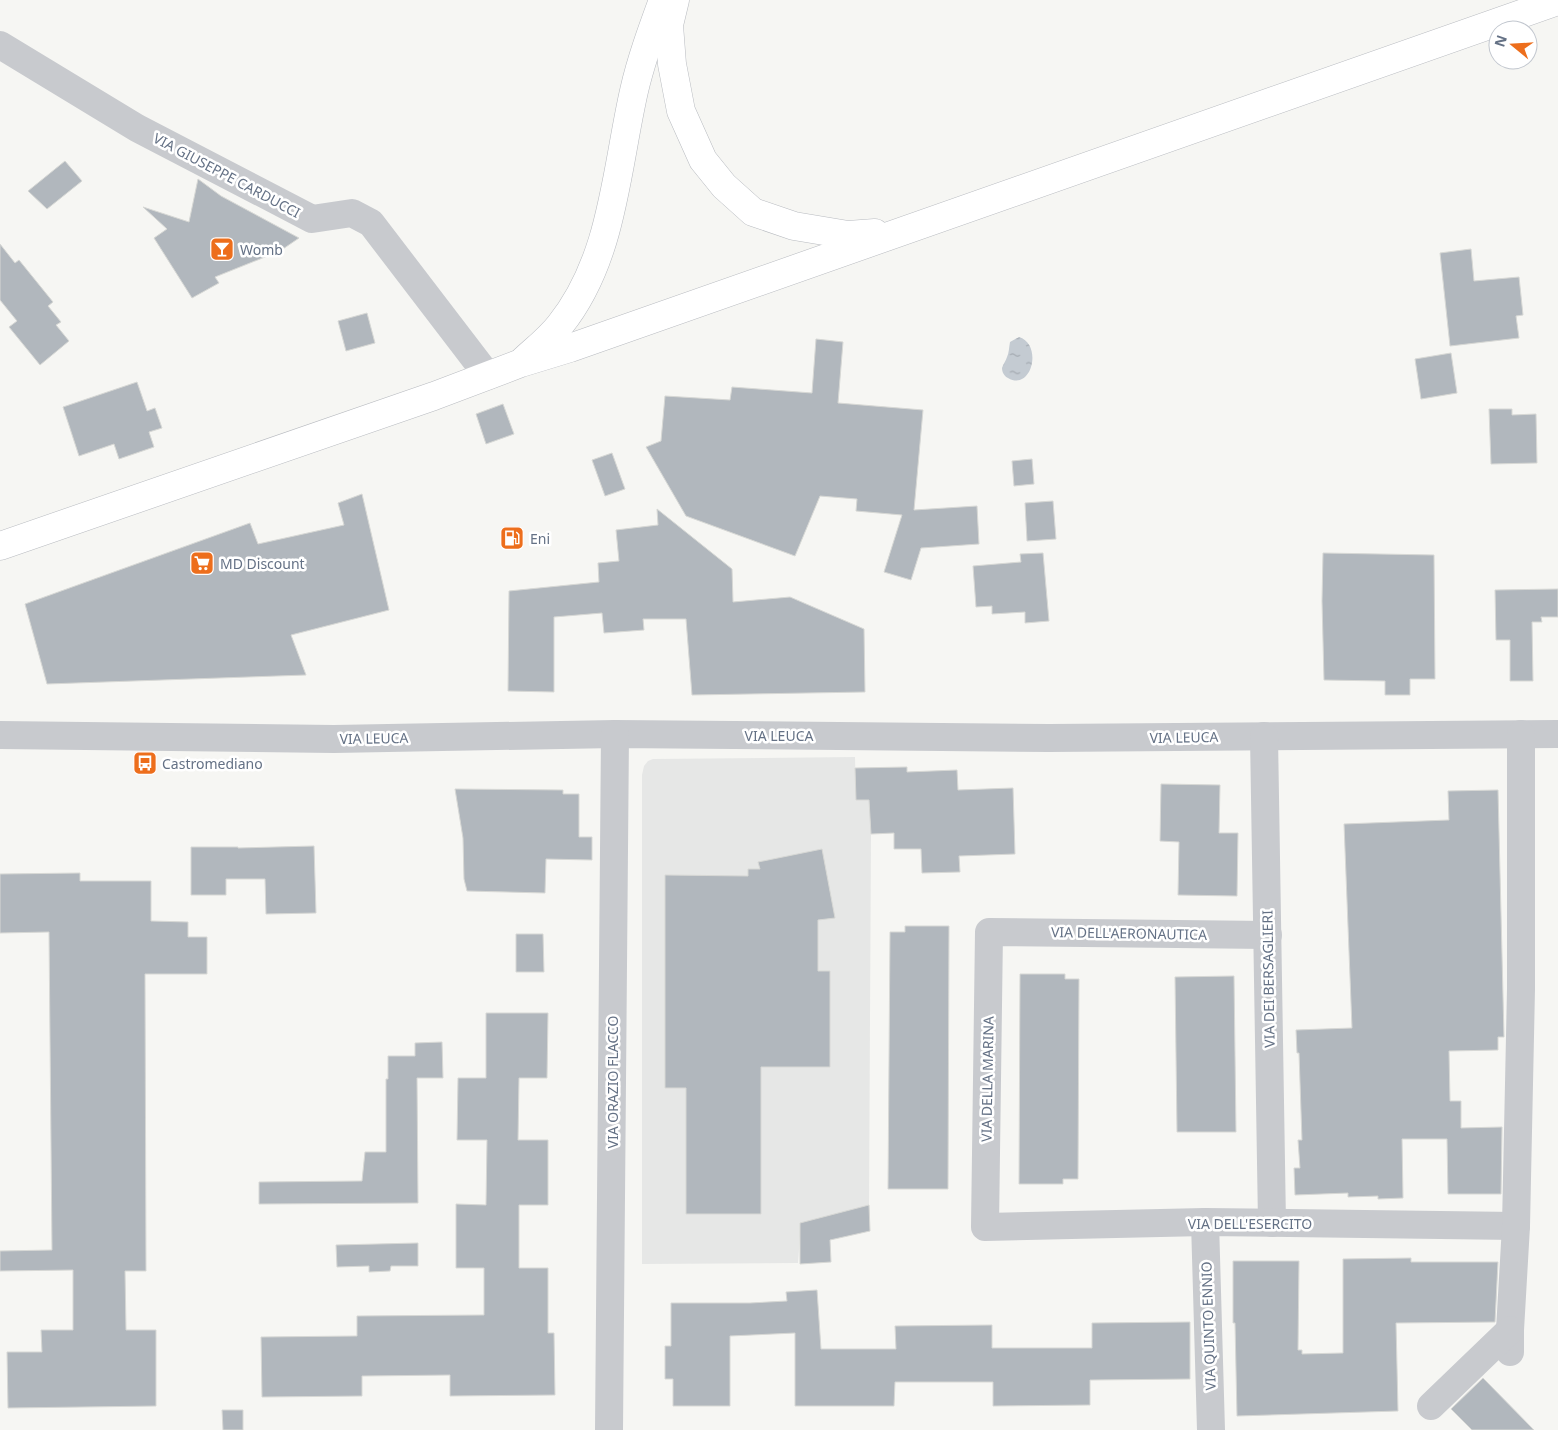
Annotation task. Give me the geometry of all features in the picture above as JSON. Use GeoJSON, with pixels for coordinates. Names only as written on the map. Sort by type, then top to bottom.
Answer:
{"type":"FeatureCollection","features":[{"type":"Feature","properties":{"kind":"main road"},"geometry":{"type":"LineString","coordinates":[[521,364],[560,326],[594,267],[608,222],[634,90],[651,31],[663,0]]}},
{"type":"Feature","properties":{"kind":"main road"},"geometry":{"type":"LineString","coordinates":[[675,0],[669,26],[672,64],[681,111],[703,160],[724,186],[753,212],[794,226],[848,235],[901,232]]}},
{"type":"Feature","properties":{"kind":"main road"},"geometry":{"type":"LineString","coordinates":[[0,546],[1558,1]]}},
{"type":"Feature","properties":{"kind":"street","name":"VIA GIUSEPPE CARDUCCI"},"geometry":{"type":"LineString","coordinates":[[0,45],[137,128],[312,219],[352,213],[371,223],[488,376]]}},
{"type":"Feature","properties":{"kind":"street","name":"VIA LEUCA"},"geometry":{"type":"LineString","coordinates":[[0,735],[334,739],[615,734],[1040,738],[1558,734]]}},
{"type":"Feature","properties":{"kind":"street","name":"VIA ORAZIO FLACCO"},"geometry":{"type":"LineString","coordinates":[[609,1430],[615,734]]}},
{"type":"Feature","properties":{"kind":"street"},"geometry":{"type":"LineString","coordinates":[[1431,1406],[1510,1341],[1516,1226],[1521,989],[1521,734]]}},
{"type":"Feature","properties":{"kind":"street","name":"VIA DEI BERSAGLIERI"},"geometry":{"type":"LineString","coordinates":[[1264,736],[1272,1223]]}},
{"type":"Feature","properties":{"kind":"street","name":"VIA DELL'AERONAUTICA"},"geometry":{"type":"LineString","coordinates":[[989,932],[1268,935]]}},
{"type":"Feature","properties":{"kind":"street","name":"VIA DELLA MARINA"},"geometry":{"type":"LineString","coordinates":[[984,1227],[989,932]]}},
{"type":"Feature","properties":{"kind":"street","name":"VIA DELL'ESERCITO"},"geometry":{"type":"LineString","coordinates":[[984,1227],[1205,1222],[1516,1226]]}},
{"type":"Feature","properties":{"kind":"street","name":"VIA QUINTO ENNIO"},"geometry":{"type":"LineString","coordinates":[[1205,1222],[1211,1430]]}},
{"type":"Feature","properties":{"kind":"shaded area"},"geometry":{"type":"Polygon","coordinates":[[[855,757],[856,800],[869,800],[871,834],[869,1205],[801,1223],[798,1263],[642,1264],[642,775],[644,766],[653,759],[855,757]]]}},
{"type":"Feature","properties":{"kind":"water"},"geometry":{"type":"Polygon","coordinates":[[[1019,337],[1026,341],[1031,348],[1032,365],[1023,378],[1016,381],[1005,376],[1002,368],[1008,355],[1010,342],[1019,337]]]}},
{"type":"Feature","properties":{"kind":"building"},"geometry":{"type":"Polygon","coordinates":[[[65,161],[82,181],[47,209],[28,191],[65,161]]]}},
{"type":"Feature","properties":{"kind":"building","name":"Womb"},"geometry":{"type":"Polygon","coordinates":[[[198,179],[221,196],[299,238],[280,251],[215,277],[219,283],[192,298],[154,238],[167,229],[143,207],[189,222],[198,179]]]}},
{"type":"Feature","properties":{"kind":"building"},"geometry":{"type":"Polygon","coordinates":[[[0,244],[15,263],[19,260],[53,302],[48,306],[61,322],[56,325],[69,341],[40,365],[9,327],[17,321],[0,300],[0,244]]]}},
{"type":"Feature","properties":{"kind":"building"},"geometry":{"type":"Polygon","coordinates":[[[1471,249],[1474,281],[1519,277],[1523,315],[1516,316],[1519,338],[1450,346],[1440,253],[1471,249]]]}},
{"type":"Feature","properties":{"kind":"building"},"geometry":{"type":"Polygon","coordinates":[[[367,313],[375,343],[346,351],[338,321],[367,313]]]}},
{"type":"Feature","properties":{"kind":"building"},"geometry":{"type":"Polygon","coordinates":[[[816,339],[843,342],[838,403],[923,410],[914,510],[977,506],[979,544],[921,548],[911,580],[884,572],[902,515],[856,511],[857,499],[820,496],[795,556],[686,516],[646,447],[661,441],[665,396],[730,400],[732,387],[812,393],[816,339]]]}},
{"type":"Feature","properties":{"kind":"building"},"geometry":{"type":"Polygon","coordinates":[[[1451,353],[1457,393],[1421,399],[1415,359],[1451,353]]]}},
{"type":"Feature","properties":{"kind":"building"},"geometry":{"type":"Polygon","coordinates":[[[137,382],[147,411],[155,408],[162,428],[149,432],[154,447],[119,459],[114,444],[79,456],[63,407],[137,382]]]}},
{"type":"Feature","properties":{"kind":"building"},"geometry":{"type":"Polygon","coordinates":[[[503,404],[514,434],[486,444],[476,414],[503,404]]]}},
{"type":"Feature","properties":{"kind":"building"},"geometry":{"type":"Polygon","coordinates":[[[1489,409],[1512,409],[1512,415],[1536,414],[1537,463],[1491,464],[1489,409]]]}},
{"type":"Feature","properties":{"kind":"building"},"geometry":{"type":"Polygon","coordinates":[[[612,453],[625,489],[605,496],[592,460],[612,453]]]}},
{"type":"Feature","properties":{"kind":"building"},"geometry":{"type":"Polygon","coordinates":[[[1032,459],[1034,484],[1014,486],[1012,461],[1032,459]]]}},
{"type":"Feature","properties":{"kind":"building","name":"MD Discount"},"geometry":{"type":"Polygon","coordinates":[[[362,494],[389,610],[291,635],[306,675],[47,684],[25,604],[250,523],[258,544],[344,525],[338,503],[362,494]]]}},
{"type":"Feature","properties":{"kind":"building"},"geometry":{"type":"Polygon","coordinates":[[[1053,501],[1056,539],[1027,541],[1025,503],[1053,501]]]}},
{"type":"Feature","properties":{"kind":"building"},"geometry":{"type":"Polygon","coordinates":[[[657,509],[732,569],[733,602],[790,597],[864,629],[865,692],[692,695],[686,619],[643,619],[644,630],[604,633],[602,613],[554,617],[554,692],[508,691],[509,591],[599,582],[598,563],[619,561],[616,530],[658,525],[657,509]]]}},
{"type":"Feature","properties":{"kind":"building"},"geometry":{"type":"Polygon","coordinates":[[[1043,553],[1049,621],[1025,623],[1025,612],[992,614],[992,606],[976,607],[973,566],[1021,562],[1020,554],[1043,553]]]}},
{"type":"Feature","properties":{"kind":"building"},"geometry":{"type":"Polygon","coordinates":[[[1323,553],[1434,555],[1435,679],[1410,679],[1410,695],[1385,695],[1385,681],[1324,680],[1323,553]]]}},
{"type":"Feature","properties":{"kind":"building"},"geometry":{"type":"Polygon","coordinates":[[[1558,589],[1558,617],[1541,617],[1542,622],[1532,622],[1533,681],[1510,681],[1510,640],[1496,640],[1495,590],[1558,589]]]}},
{"type":"Feature","properties":{"kind":"building"},"geometry":{"type":"Polygon","coordinates":[[[907,767],[907,772],[957,770],[958,790],[1013,788],[1015,854],[959,856],[960,872],[922,873],[921,849],[894,849],[894,833],[871,834],[869,800],[856,800],[855,768],[907,767]]]}},
{"type":"Feature","properties":{"kind":"building"},"geometry":{"type":"Polygon","coordinates":[[[1161,784],[1220,785],[1219,833],[1238,833],[1237,896],[1178,895],[1179,842],[1160,841],[1161,784]]]}},
{"type":"Feature","properties":{"kind":"building"},"geometry":{"type":"Polygon","coordinates":[[[455,789],[563,790],[563,794],[579,794],[579,837],[592,837],[592,860],[546,859],[545,893],[467,891],[464,879],[463,838],[455,789]]]}},
{"type":"Feature","properties":{"kind":"building"},"geometry":{"type":"Polygon","coordinates":[[[1498,790],[1504,1037],[1498,1037],[1498,1050],[1449,1051],[1450,1101],[1461,1101],[1461,1128],[1502,1127],[1501,1194],[1448,1194],[1447,1139],[1402,1139],[1403,1198],[1378,1199],[1378,1196],[1348,1197],[1348,1193],[1295,1195],[1294,1168],[1300,1168],[1298,1140],[1302,1140],[1299,1053],[1297,1053],[1296,1030],[1352,1028],[1344,824],[1449,820],[1448,791],[1498,790]]]}},
{"type":"Feature","properties":{"kind":"building"},"geometry":{"type":"Polygon","coordinates":[[[314,846],[316,913],[266,914],[265,879],[226,879],[226,895],[191,895],[191,847],[314,846]]]}},
{"type":"Feature","properties":{"kind":"building"},"geometry":{"type":"Polygon","coordinates":[[[822,849],[835,918],[818,920],[818,971],[830,971],[830,1067],[761,1067],[761,1214],[686,1214],[686,1088],[665,1088],[665,875],[748,876],[748,869],[760,869],[758,862],[822,849]]]}},
{"type":"Feature","properties":{"kind":"building"},"geometry":{"type":"Polygon","coordinates":[[[80,873],[80,881],[151,881],[151,921],[188,922],[188,937],[207,937],[207,974],[145,974],[146,1271],[125,1271],[126,1330],[156,1330],[156,1406],[8,1408],[7,1352],[42,1352],[41,1330],[73,1330],[73,1270],[0,1271],[0,1251],[52,1250],[49,932],[0,933],[0,874],[80,873]]]}},
{"type":"Feature","properties":{"kind":"building"},"geometry":{"type":"Polygon","coordinates":[[[905,926],[949,926],[948,1189],[888,1189],[890,932],[905,932],[905,926]]]}},
{"type":"Feature","properties":{"kind":"building"},"geometry":{"type":"Polygon","coordinates":[[[516,934],[543,934],[544,972],[516,972],[516,934]]]}},
{"type":"Feature","properties":{"kind":"building"},"geometry":{"type":"Polygon","coordinates":[[[1020,974],[1065,974],[1065,979],[1079,979],[1078,1179],[1063,1179],[1063,1184],[1019,1184],[1020,974]]]}},
{"type":"Feature","properties":{"kind":"building"},"geometry":{"type":"Polygon","coordinates":[[[1234,976],[1236,1132],[1177,1132],[1175,977],[1234,976]]]}},
{"type":"Feature","properties":{"kind":"building"},"geometry":{"type":"Polygon","coordinates":[[[486,1013],[548,1013],[547,1078],[519,1078],[518,1140],[548,1140],[548,1205],[519,1205],[519,1268],[548,1268],[548,1333],[554,1333],[555,1395],[450,1396],[450,1375],[362,1376],[362,1396],[262,1397],[261,1337],[357,1336],[357,1316],[484,1315],[484,1268],[456,1268],[456,1204],[486,1205],[487,1140],[457,1140],[458,1078],[486,1078],[486,1013]]]}},
{"type":"Feature","properties":{"kind":"building"},"geometry":{"type":"Polygon","coordinates":[[[442,1042],[443,1078],[417,1078],[418,1203],[259,1204],[259,1182],[362,1181],[365,1152],[386,1152],[386,1079],[388,1079],[388,1056],[415,1056],[415,1043],[442,1042]]]}},
{"type":"Feature","properties":{"kind":"building"},"geometry":{"type":"Polygon","coordinates":[[[869,1205],[870,1231],[830,1240],[831,1262],[800,1264],[800,1223],[869,1205]]]}},
{"type":"Feature","properties":{"kind":"building"},"geometry":{"type":"Polygon","coordinates":[[[418,1243],[418,1266],[391,1266],[390,1271],[369,1272],[369,1266],[337,1267],[336,1245],[418,1243]]]}},
{"type":"Feature","properties":{"kind":"building"},"geometry":{"type":"Polygon","coordinates":[[[1411,1258],[1411,1262],[1498,1262],[1495,1322],[1396,1323],[1398,1411],[1237,1416],[1235,1323],[1233,1323],[1233,1261],[1299,1261],[1298,1350],[1302,1350],[1302,1354],[1343,1353],[1343,1259],[1411,1258]]]}},
{"type":"Feature","properties":{"kind":"building"},"geometry":{"type":"Polygon","coordinates":[[[817,1290],[821,1349],[896,1349],[895,1326],[992,1325],[992,1348],[1092,1348],[1092,1323],[1190,1322],[1190,1379],[1090,1380],[1090,1405],[993,1406],[993,1382],[895,1382],[894,1406],[795,1406],[795,1333],[730,1336],[730,1406],[673,1406],[673,1379],[665,1379],[665,1346],[671,1346],[671,1303],[787,1301],[786,1292],[817,1290]]]}},
{"type":"Feature","properties":{"kind":"building"},"geometry":{"type":"Polygon","coordinates":[[[1483,1378],[1534,1430],[1472,1430],[1451,1409],[1483,1378]]]}},
{"type":"Feature","properties":{"kind":"building"},"geometry":{"type":"Polygon","coordinates":[[[222,1410],[243,1410],[243,1430],[223,1430],[222,1410]]]}},
{"type":"Feature","properties":{"kind":"place","name":"Womb"},"geometry":{"type":"Point","coordinates":[222,249]}},
{"type":"Feature","properties":{"kind":"place","name":"Eni"},"geometry":{"type":"Point","coordinates":[512,538]}},
{"type":"Feature","properties":{"kind":"place","name":"MD Discount"},"geometry":{"type":"Point","coordinates":[202,563]}},
{"type":"Feature","properties":{"kind":"place","name":"Castromediano"},"geometry":{"type":"Point","coordinates":[145,763]}}]}
